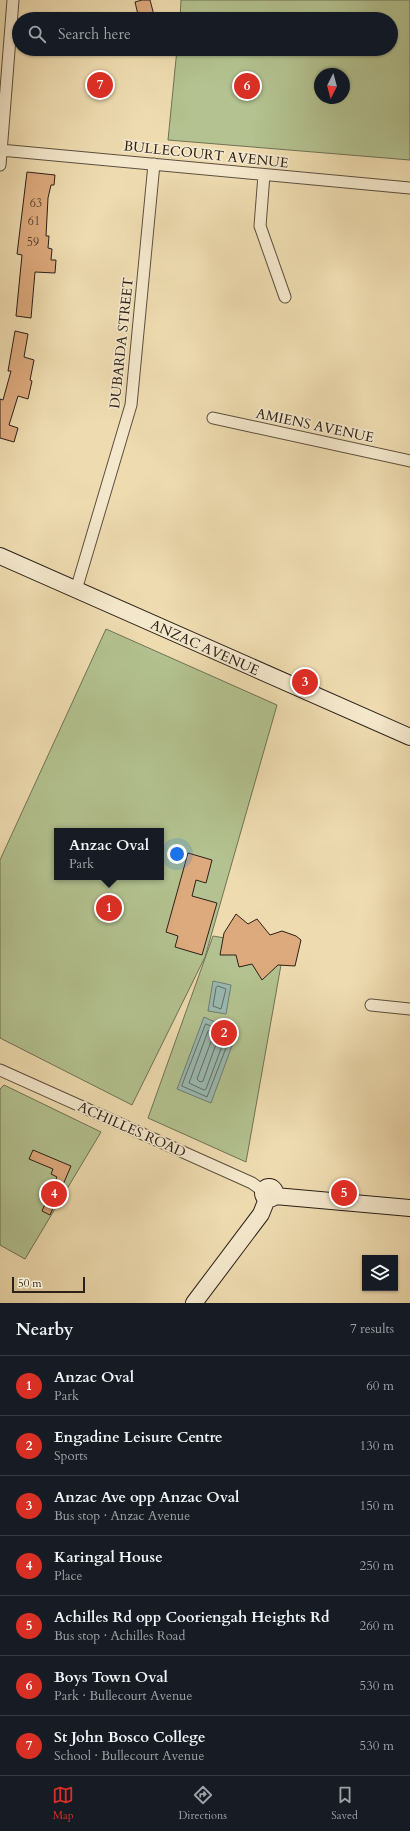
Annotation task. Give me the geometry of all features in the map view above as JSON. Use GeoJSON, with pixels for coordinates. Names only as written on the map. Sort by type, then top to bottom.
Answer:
{"type":"FeatureCollection","features":[{"type":"Feature","properties":{"kind":"street"},"geometry":{"type":"LineString","coordinates":[[12,12],[13,0]]}},
{"type":"Feature","properties":{"kind":"street"},"geometry":{"type":"LineString","coordinates":[[0,165],[12,12]]}},
{"type":"Feature","properties":{"kind":"street","name":"BULLECOURT AVENUE"},"geometry":{"type":"LineString","coordinates":[[1,150],[410,188]]}},
{"type":"Feature","properties":{"kind":"street","name":"DUBARDA STREET"},"geometry":{"type":"LineString","coordinates":[[76,590],[131,405],[154,164]]}},
{"type":"Feature","properties":{"kind":"street"},"geometry":{"type":"LineString","coordinates":[[264,175],[260,226],[285,297]]}},
{"type":"Feature","properties":{"kind":"street","name":"AMIENS AVENUE"},"geometry":{"type":"LineString","coordinates":[[213,418],[410,461]]}},
{"type":"Feature","properties":{"kind":"street","name":"ANZAC AVENUE"},"geometry":{"type":"LineString","coordinates":[[0,556],[410,737]]}},
{"type":"Feature","properties":{"kind":"street"},"geometry":{"type":"LineString","coordinates":[[371,1005],[410,1009]]}},
{"type":"Feature","properties":{"kind":"street","name":"ACHILLES ROAD"},"geometry":{"type":"LineString","coordinates":[[0,1070],[252,1183],[269,1195],[410,1208]]}},
{"type":"Feature","properties":{"kind":"street"},"geometry":{"type":"LineString","coordinates":[[194,1303],[261,1214],[269,1195]]}},
{"type":"Feature","properties":{"kind":"green space"},"geometry":{"type":"Polygon","coordinates":[[[181,0],[410,0],[410,160],[168,140],[176,56],[398,56],[398,12],[180,12],[181,0]]]}},
{"type":"Feature","properties":{"kind":"green space"},"geometry":{"type":"Polygon","coordinates":[[[106,629],[277,705],[205,957],[132,1105],[0,1038],[0,860],[106,629]]]}},
{"type":"Feature","properties":{"kind":"green space"},"geometry":{"type":"Polygon","coordinates":[[[213,936],[284,948],[246,1162],[148,1118],[213,936]]]}},
{"type":"Feature","properties":{"kind":"green space"},"geometry":{"type":"Polygon","coordinates":[[[4,1085],[101,1132],[25,1259],[0,1245],[0,1089],[4,1085]]]}},
{"type":"Feature","properties":{"kind":"water"},"geometry":{"type":"Polygon","coordinates":[[[213,981],[231,985],[226,1014],[208,1011],[213,981]]]}},
{"type":"Feature","properties":{"kind":"water"},"geometry":{"type":"Polygon","coordinates":[[[204,1017],[237,1032],[211,1103],[177,1089],[204,1017]]]}},
{"type":"Feature","properties":{"kind":"building"},"geometry":{"type":"Polygon","coordinates":[[[150,0],[153,12],[137,12],[135,2],[150,0]]]}},
{"type":"Feature","properties":{"kind":"building"},"geometry":{"type":"Polygon","coordinates":[[[27,172],[55,175],[54,185],[51,185],[48,198],[46,236],[49,236],[48,248],[52,249],[51,260],[56,260],[55,273],[35,272],[31,318],[16,316],[22,255],[17,254],[27,172]]]}},
{"type":"Feature","properties":{"kind":"building"},"geometry":{"type":"Polygon","coordinates":[[[15,331],[28,334],[24,357],[34,360],[30,380],[32,381],[28,399],[18,396],[9,425],[18,428],[14,442],[0,438],[0,399],[3,400],[11,371],[8,371],[15,331]]]}},
{"type":"Feature","properties":{"kind":"building"},"geometry":{"type":"Polygon","coordinates":[[[188,853],[212,860],[206,883],[196,880],[192,896],[217,903],[202,955],[175,947],[178,936],[166,932],[188,853]]]}},
{"type":"Feature","properties":{"kind":"building"},"geometry":{"type":"Polygon","coordinates":[[[236,914],[248,924],[257,919],[270,935],[282,931],[296,936],[301,940],[295,966],[278,965],[262,980],[252,964],[239,967],[236,955],[220,955],[224,933],[236,914]]]}},
{"type":"Feature","properties":{"kind":"building"},"geometry":{"type":"Polygon","coordinates":[[[33,1150],[71,1166],[50,1215],[42,1211],[57,1177],[51,1174],[53,1169],[29,1159],[33,1150]]]}},
{"type":"Feature","properties":{"kind":"place","name":"St John Bosco College"},"geometry":{"type":"Point","coordinates":[100,85]}},
{"type":"Feature","properties":{"kind":"place","name":"Boys Town Oval"},"geometry":{"type":"Point","coordinates":[247,86]}},
{"type":"Feature","properties":{"kind":"place","name":"Anzac Ave opp Anzac Oval"},"geometry":{"type":"Point","coordinates":[305,682]}},
{"type":"Feature","properties":{"kind":"place","name":"Anzac Oval"},"geometry":{"type":"Point","coordinates":[109,908]}},
{"type":"Feature","properties":{"kind":"place","name":"Engadine Leisure Centre"},"geometry":{"type":"Point","coordinates":[224,1033]}},
{"type":"Feature","properties":{"kind":"place","name":"Achilles Rd opp Cooriengah Heights Rd"},"geometry":{"type":"Point","coordinates":[344,1193]}},
{"type":"Feature","properties":{"kind":"place","name":"Karingal House"},"geometry":{"type":"Point","coordinates":[54,1194]}}]}
